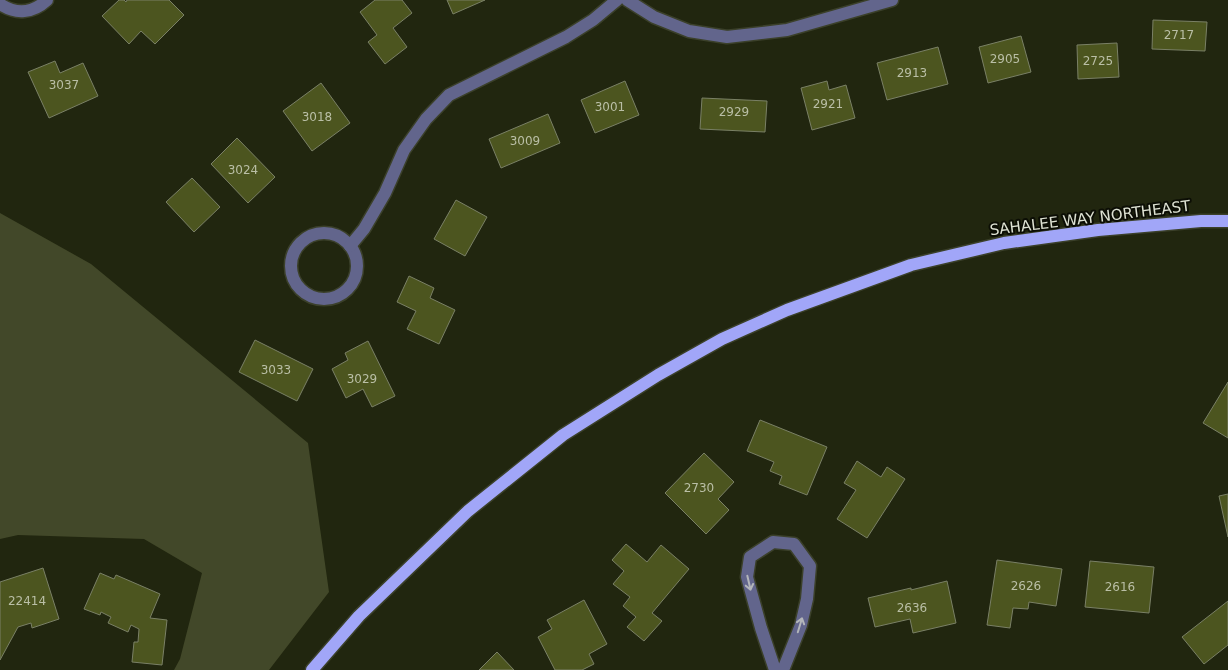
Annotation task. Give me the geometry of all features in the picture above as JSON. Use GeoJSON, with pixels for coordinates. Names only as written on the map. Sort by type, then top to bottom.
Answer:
{"type":"FeatureCollection","features":[{"type":"Feature","properties":{"kind":"main road","name":"SAHALEE WAY NORTHEAST"},"geometry":{"type":"LineString","coordinates":[[312,670],[358,616],[468,511],[563,435],[658,375],[722,339],[787,310],[911,265],[1004,242],[1098,230],[1201,221],[1228,221]]}},
{"type":"Feature","properties":{"kind":"street"},"geometry":{"type":"LineString","coordinates":[[0,4],[10,10],[21,12],[41,6],[47,0]]}},
{"type":"Feature","properties":{"kind":"street"},"geometry":{"type":"LineString","coordinates":[[350,246],[364,229],[385,193],[404,150],[426,119],[449,95],[566,37],[593,20],[617,0]]}},
{"type":"Feature","properties":{"kind":"street"},"geometry":{"type":"LineString","coordinates":[[627,0],[654,17],[689,31],[727,37],[787,30],[892,0]]}},
{"type":"Feature","properties":{"kind":"street"},"geometry":{"type":"LineString","coordinates":[[332,234],[342,238],[350,246],[356,256],[357,267],[355,278],[349,288],[341,295],[320,300],[308,296],[300,290],[290,270],[291,259],[295,249],[302,241],[311,235],[332,234]]}},
{"type":"Feature","properties":{"kind":"street"},"geometry":{"type":"LineString","coordinates":[[775,670],[747,577],[750,557],[773,542],[794,544],[810,566],[807,599],[801,625],[783,670]]}},
{"type":"Feature","properties":{"kind":"green space"},"geometry":{"type":"Polygon","coordinates":[[[0,213],[91,264],[308,443],[329,592],[269,670],[174,670],[180,659],[202,573],[144,539],[18,535],[0,539],[0,213]]]}},
{"type":"Feature","properties":{"kind":"building"},"geometry":{"type":"Polygon","coordinates":[[[119,0],[126,2],[127,0],[169,0],[184,15],[155,44],[141,31],[129,44],[102,16],[119,0]]]}},
{"type":"Feature","properties":{"kind":"building"},"geometry":{"type":"Polygon","coordinates":[[[375,0],[402,0],[412,13],[393,28],[407,47],[385,64],[368,42],[377,35],[360,12],[375,0]]]}},
{"type":"Feature","properties":{"kind":"building"},"geometry":{"type":"Polygon","coordinates":[[[447,0],[485,0],[453,14],[447,0]]]}},
{"type":"Feature","properties":{"kind":"building"},"geometry":{"type":"Polygon","coordinates":[[[1153,20],[1207,22],[1205,51],[1152,49],[1153,20]]]}},
{"type":"Feature","properties":{"kind":"building"},"geometry":{"type":"Polygon","coordinates":[[[1021,36],[1031,72],[988,83],[979,47],[1021,36]]]}},
{"type":"Feature","properties":{"kind":"building"},"geometry":{"type":"Polygon","coordinates":[[[1117,43],[1119,77],[1078,79],[1077,45],[1117,43]]]}},
{"type":"Feature","properties":{"kind":"building"},"geometry":{"type":"Polygon","coordinates":[[[938,47],[948,84],[887,100],[877,63],[938,47]]]}},
{"type":"Feature","properties":{"kind":"building"},"geometry":{"type":"Polygon","coordinates":[[[55,61],[60,73],[83,63],[98,96],[49,118],[28,72],[55,61]]]}},
{"type":"Feature","properties":{"kind":"building"},"geometry":{"type":"Polygon","coordinates":[[[625,81],[639,115],[595,133],[581,100],[625,81]]]}},
{"type":"Feature","properties":{"kind":"building"},"geometry":{"type":"Polygon","coordinates":[[[827,81],[829,90],[846,85],[855,118],[812,130],[801,88],[827,81]]]}},
{"type":"Feature","properties":{"kind":"building"},"geometry":{"type":"Polygon","coordinates":[[[321,83],[350,123],[312,151],[283,111],[321,83]]]}},
{"type":"Feature","properties":{"kind":"building"},"geometry":{"type":"Polygon","coordinates":[[[702,98],[767,101],[765,132],[700,129],[702,98]]]}},
{"type":"Feature","properties":{"kind":"building"},"geometry":{"type":"Polygon","coordinates":[[[548,114],[560,143],[501,168],[489,139],[548,114]]]}},
{"type":"Feature","properties":{"kind":"building"},"geometry":{"type":"Polygon","coordinates":[[[237,138],[275,177],[248,203],[211,164],[237,138]]]}},
{"type":"Feature","properties":{"kind":"building"},"geometry":{"type":"Polygon","coordinates":[[[192,178],[220,207],[194,232],[166,202],[192,178]]]}},
{"type":"Feature","properties":{"kind":"building"},"geometry":{"type":"Polygon","coordinates":[[[456,200],[487,217],[465,256],[434,239],[456,200]]]}},
{"type":"Feature","properties":{"kind":"building"},"geometry":{"type":"Polygon","coordinates":[[[409,276],[434,288],[430,298],[455,310],[439,344],[407,329],[416,311],[397,302],[409,276]]]}},
{"type":"Feature","properties":{"kind":"building"},"geometry":{"type":"Polygon","coordinates":[[[255,340],[313,369],[297,401],[239,372],[255,340]]]}},
{"type":"Feature","properties":{"kind":"building"},"geometry":{"type":"Polygon","coordinates":[[[368,341],[395,396],[372,407],[363,389],[346,398],[332,369],[348,360],[345,353],[368,341]]]}},
{"type":"Feature","properties":{"kind":"building"},"geometry":{"type":"Polygon","coordinates":[[[1228,382],[1228,438],[1203,423],[1228,382]]]}},
{"type":"Feature","properties":{"kind":"building"},"geometry":{"type":"Polygon","coordinates":[[[760,420],[827,447],[807,495],[779,484],[782,476],[770,471],[774,462],[747,451],[760,420]]]}},
{"type":"Feature","properties":{"kind":"building"},"geometry":{"type":"Polygon","coordinates":[[[704,453],[734,482],[718,499],[729,510],[706,534],[665,493],[704,453]]]}},
{"type":"Feature","properties":{"kind":"building"},"geometry":{"type":"Polygon","coordinates":[[[857,461],[881,477],[887,467],[905,479],[867,538],[837,519],[856,490],[844,483],[857,461]]]}},
{"type":"Feature","properties":{"kind":"building"},"geometry":{"type":"Polygon","coordinates":[[[1228,494],[1228,537],[1219,496],[1228,494]]]}},
{"type":"Feature","properties":{"kind":"building"},"geometry":{"type":"Polygon","coordinates":[[[626,544],[647,562],[661,545],[689,569],[652,613],[662,621],[644,641],[627,627],[636,617],[623,606],[630,597],[613,584],[624,571],[612,560],[626,544]]]}},
{"type":"Feature","properties":{"kind":"building"},"geometry":{"type":"Polygon","coordinates":[[[997,560],[1062,569],[1056,606],[1029,602],[1028,609],[1013,608],[1010,628],[987,625],[997,560]]]}},
{"type":"Feature","properties":{"kind":"building"},"geometry":{"type":"Polygon","coordinates":[[[1090,561],[1154,567],[1149,613],[1085,607],[1090,561]]]}},
{"type":"Feature","properties":{"kind":"building"},"geometry":{"type":"Polygon","coordinates":[[[43,568],[59,619],[32,628],[31,623],[18,627],[0,660],[0,582],[43,568]]]}},
{"type":"Feature","properties":{"kind":"building"},"geometry":{"type":"Polygon","coordinates":[[[100,573],[114,579],[116,575],[160,594],[150,618],[167,620],[162,665],[132,662],[134,642],[138,642],[139,629],[131,625],[128,632],[108,623],[111,617],[101,612],[100,615],[84,609],[100,573]]]}},
{"type":"Feature","properties":{"kind":"building"},"geometry":{"type":"Polygon","coordinates":[[[947,581],[956,623],[913,633],[910,619],[875,627],[868,598],[947,581]]]}},
{"type":"Feature","properties":{"kind":"building"},"geometry":{"type":"Polygon","coordinates":[[[584,600],[607,644],[589,654],[594,664],[582,670],[555,670],[538,637],[552,629],[547,620],[584,600]]]}},
{"type":"Feature","properties":{"kind":"building"},"geometry":{"type":"Polygon","coordinates":[[[1228,601],[1228,645],[1204,664],[1182,637],[1228,601]]]}},
{"type":"Feature","properties":{"kind":"building"},"geometry":{"type":"Polygon","coordinates":[[[497,652],[514,670],[479,670],[497,652]]]}}]}
